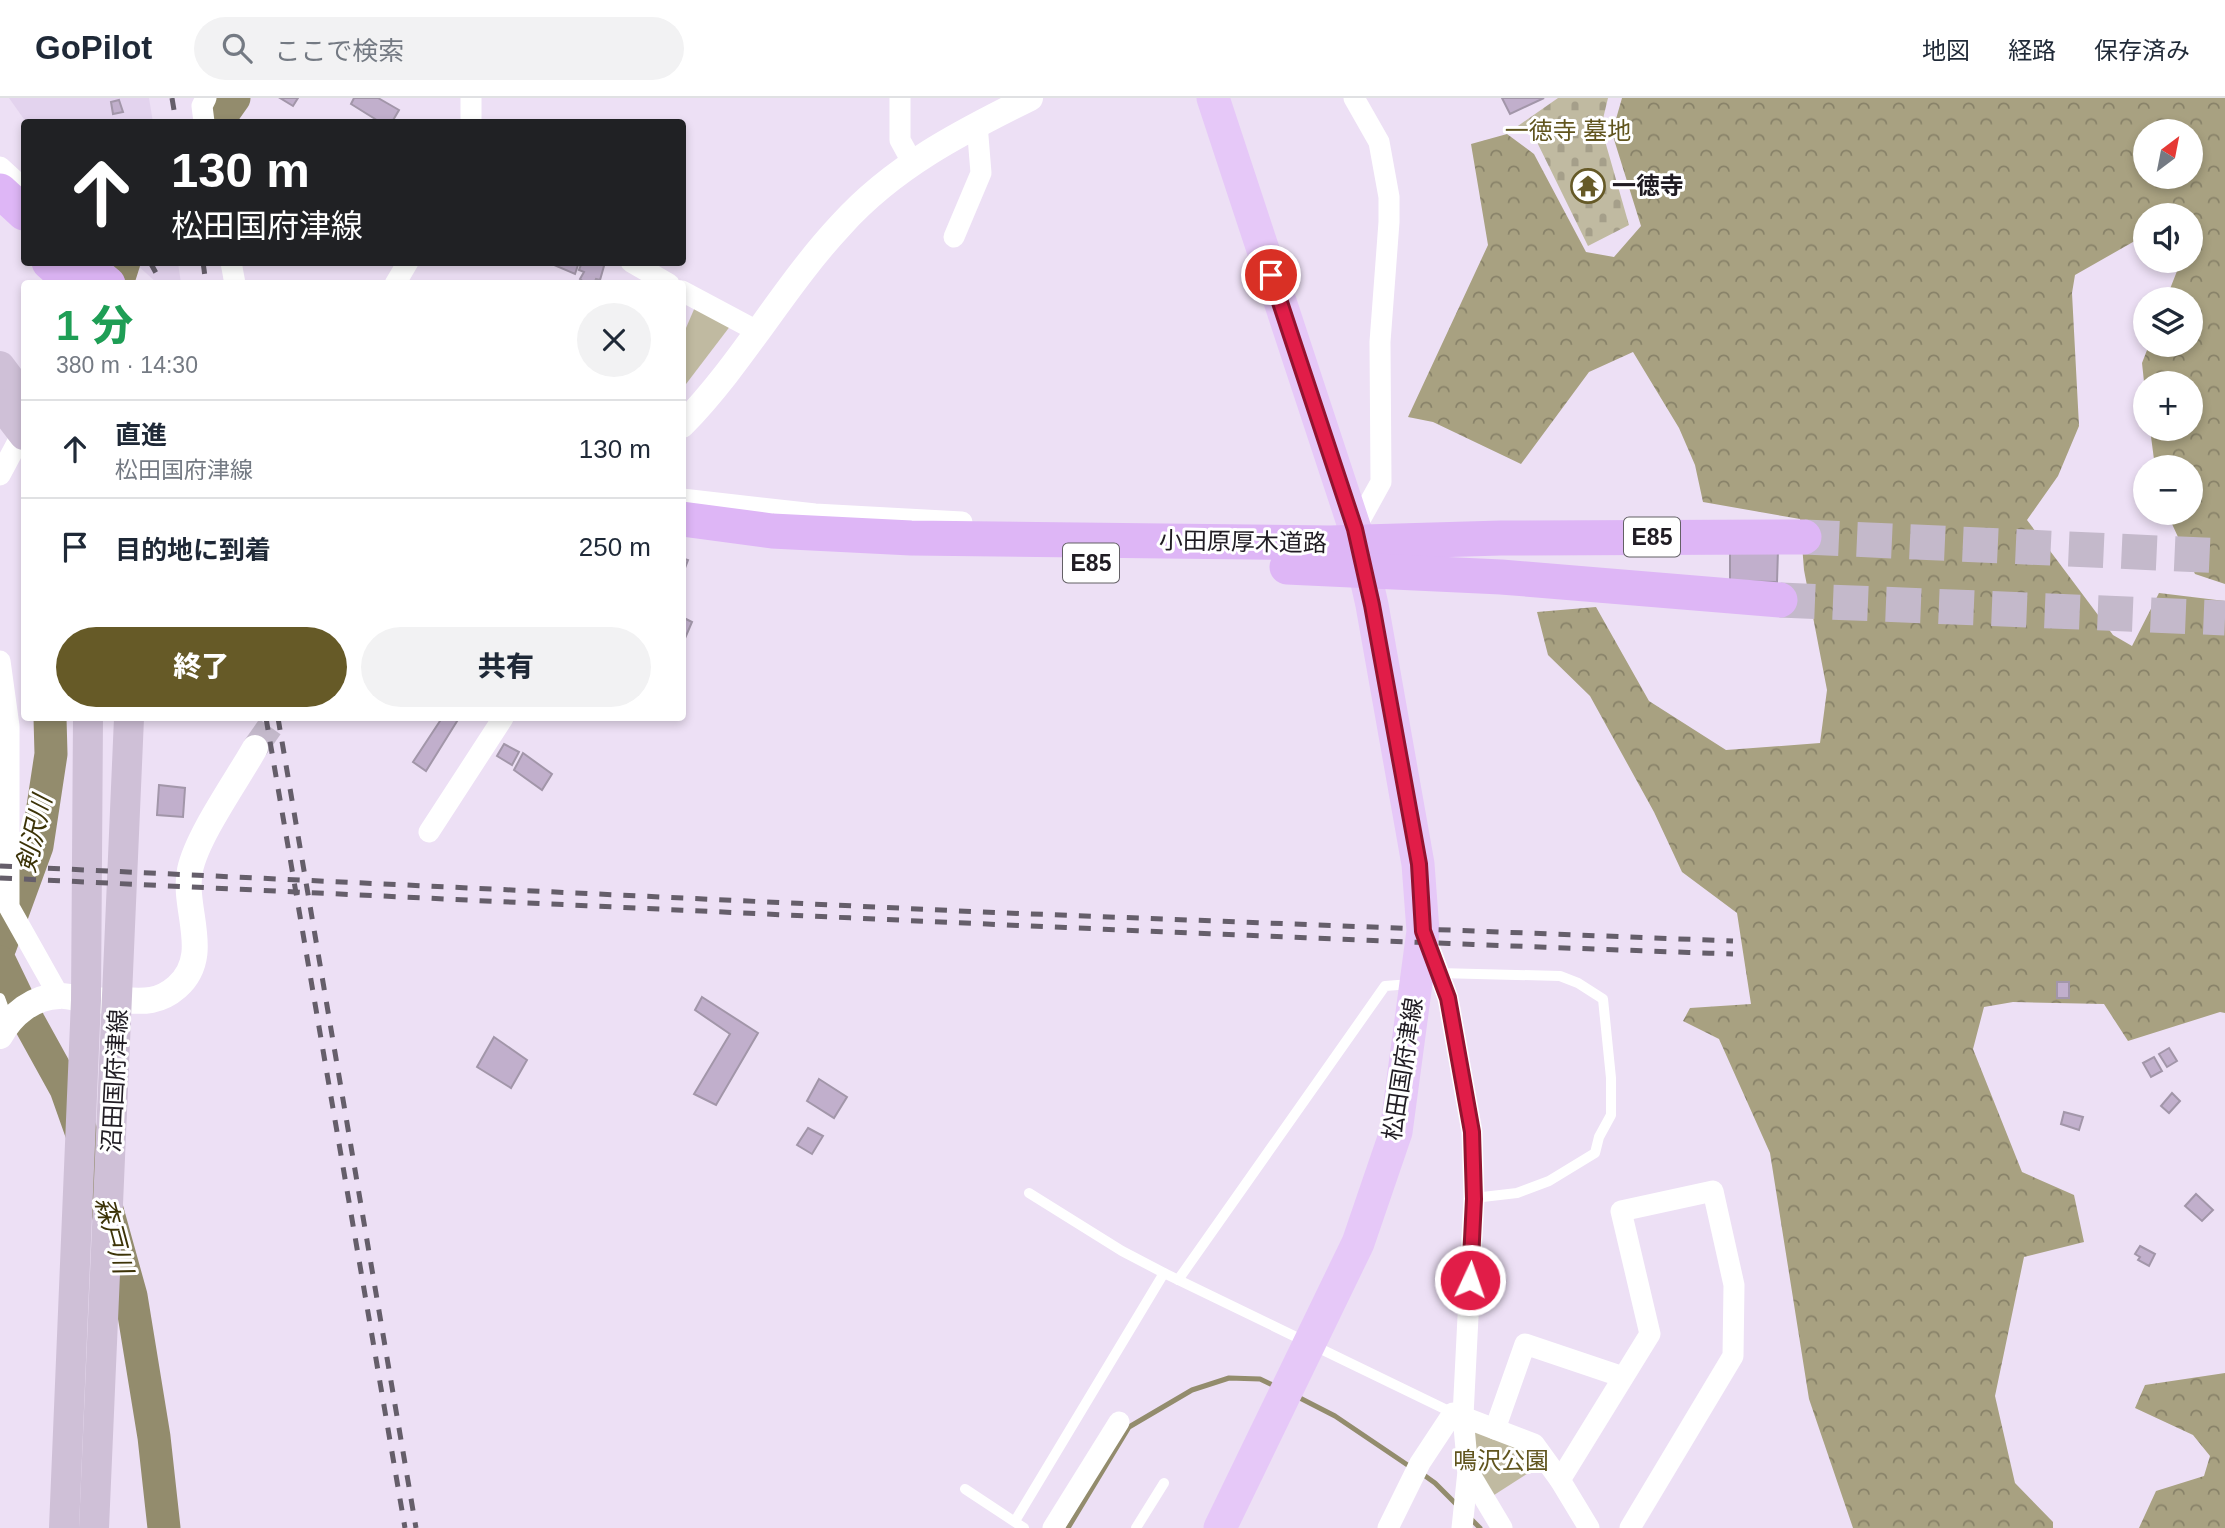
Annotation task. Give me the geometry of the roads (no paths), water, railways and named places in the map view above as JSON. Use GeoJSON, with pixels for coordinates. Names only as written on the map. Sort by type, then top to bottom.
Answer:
{"type":"FeatureCollection","features":[{"type":"Feature","properties":{"kind":"highway"},"geometry":{"type":"LineString","coordinates":[[0,191],[21,210]]}},
{"type":"Feature","properties":{"kind":"highway"},"geometry":{"type":"LineString","coordinates":[[0,220],[21,238]]}},
{"type":"Feature","properties":{"kind":"highway"},"geometry":{"type":"LineString","coordinates":[[54,266],[69,280]]}},
{"type":"Feature","properties":{"kind":"highway"},"geometry":{"type":"LineString","coordinates":[[85,266],[103,280]]}},
{"type":"Feature","properties":{"kind":"highway","name":"小田原厚木道路"},"geometry":{"type":"LineString","coordinates":[[686,520],[772,531],[911,538],[1330,543],[1501,538],[1804,537]]}},
{"type":"Feature","properties":{"kind":"highway","name":"小田原厚木道路"},"geometry":{"type":"LineString","coordinates":[[686,541],[771,552],[905,559],[1331,568],[1501,577],[1780,600]]}},
{"type":"Feature","properties":{"kind":"main road","name":"松田国府津線"},"geometry":{"type":"LineString","coordinates":[[1213,98],[1355,529],[1372,605],[1419,864],[1427,978],[1396,1132],[1358,1243],[1220,1528]]}},
{"type":"Feature","properties":{"kind":"main road"},"geometry":{"type":"LineString","coordinates":[[0,366],[21,394]]}},
{"type":"Feature","properties":{"kind":"main road"},"geometry":{"type":"LineString","coordinates":[[0,404],[21,430]]}},
{"type":"Feature","properties":{"kind":"main road","name":"沼田国府津線"},"geometry":{"type":"LineString","coordinates":[[64,1528],[82,1090],[73,998],[88,721]]}},
{"type":"Feature","properties":{"kind":"main road","name":"沼田国府津線"},"geometry":{"type":"LineString","coordinates":[[94,1528],[129,721]]}},
{"type":"Feature","properties":{"kind":"street"},"geometry":{"type":"LineString","coordinates":[[204,119],[202,106],[206,98]]}},
{"type":"Feature","properties":{"kind":"street"},"geometry":{"type":"LineString","coordinates":[[471,98],[471,119]]}},
{"type":"Feature","properties":{"kind":"street"},"geometry":{"type":"LineString","coordinates":[[900,98],[900,140],[912,162]]}},
{"type":"Feature","properties":{"kind":"street"},"geometry":{"type":"LineString","coordinates":[[686,421],[720,383],[818,251],[843,222],[912,162],[977,124],[1030,98]]}},
{"type":"Feature","properties":{"kind":"street"},"geometry":{"type":"LineString","coordinates":[[686,499],[815,514],[909,520],[1355,529],[1381,482],[1380,342],[1390,222],[1389,197],[1379,142],[1354,98]]}},
{"type":"Feature","properties":{"kind":"street"},"geometry":{"type":"LineString","coordinates":[[954,237],[981,173],[977,124]]}},
{"type":"Feature","properties":{"kind":"street"},"geometry":{"type":"LineString","coordinates":[[0,167],[21,186]]}},
{"type":"Feature","properties":{"kind":"street"},"geometry":{"type":"LineString","coordinates":[[638,266],[662,280]]}},
{"type":"Feature","properties":{"kind":"street"},"geometry":{"type":"LineString","coordinates":[[686,293],[757,331]]}},
{"type":"Feature","properties":{"kind":"street"},"geometry":{"type":"LineString","coordinates":[[0,475],[21,439]]}},
{"type":"Feature","properties":{"kind":"street"},"geometry":{"type":"LineString","coordinates":[[0,662],[9,726],[5,906],[73,998]]}},
{"type":"Feature","properties":{"kind":"street"},"geometry":{"type":"LineString","coordinates":[[429,832],[501,721]]}},
{"type":"Feature","properties":{"kind":"street"},"geometry":{"type":"LineString","coordinates":[[3,1018],[31,1003],[73,998],[146,1002],[159,999],[177,987],[189,974],[196,950],[190,870],[201,842],[255,748]]}},
{"type":"Feature","properties":{"kind":"street"},"geometry":{"type":"LineString","coordinates":[[1427,978],[1448,998],[1472,1132],[1474,1199],[1458,1415],[1468,1471],[1462,1528]]}},
{"type":"Feature","properties":{"kind":"street"},"geometry":{"type":"LineString","coordinates":[[1560,1480],[1650,1334],[1620,1211],[1713,1191],[1734,1285],[1733,1356],[1630,1528]]}},
{"type":"Feature","properties":{"kind":"street"},"geometry":{"type":"LineString","coordinates":[[1495,1429],[1525,1344],[1623,1377]]}},
{"type":"Feature","properties":{"kind":"street"},"geometry":{"type":"LineString","coordinates":[[1458,1415],[1534,1444],[1589,1528]]}},
{"type":"Feature","properties":{"kind":"street"},"geometry":{"type":"LineString","coordinates":[[1388,1528],[1420,1463],[1458,1415]]}},
{"type":"Feature","properties":{"kind":"street"},"geometry":{"type":"LineString","coordinates":[[1053,1528],[1119,1422]]}},
{"type":"Feature","properties":{"kind":"street"},"geometry":{"type":"LineString","coordinates":[[1468,1471],[1502,1528]]}},
{"type":"Feature","properties":{"kind":"lane"},"geometry":{"type":"LineString","coordinates":[[1178,1280],[1385,986],[1427,978],[1560,976],[1578,983],[1603,999],[1611,1078],[1611,1115],[1594,1153],[1549,1181],[1517,1193],[1474,1199]]}},
{"type":"Feature","properties":{"kind":"lane"},"geometry":{"type":"LineString","coordinates":[[1029,1193],[1122,1251],[1164,1273],[1458,1415]]}},
{"type":"Feature","properties":{"kind":"lane"},"geometry":{"type":"LineString","coordinates":[[965,1489],[1019,1524],[1164,1273]]}},
{"type":"Feature","properties":{"kind":"lane"},"geometry":{"type":"LineString","coordinates":[[1136,1528],[1164,1483]]}},
{"type":"Feature","properties":{"kind":"waterway","name":"剣沢川"},"geometry":{"type":"LineString","coordinates":[[219,119],[234,98]]}},
{"type":"Feature","properties":{"kind":"waterway","name":"剣沢川"},"geometry":{"type":"LineString","coordinates":[[118,280],[123,266]]}},
{"type":"Feature","properties":{"kind":"waterway","name":"剣沢川"},"geometry":{"type":"LineString","coordinates":[[0,947],[37,846],[51,754],[50,721]]}},
{"type":"Feature","properties":{"kind":"waterway","name":"森戸川"},"geometry":{"type":"LineString","coordinates":[[0,962],[66,1089],[101,1188],[131,1296],[154,1437],[164,1528]]}},
{"type":"Feature","properties":{"kind":"waterway"},"geometry":{"type":"LineString","coordinates":[[1068,1528],[1129,1427],[1192,1390],[1229,1378],[1260,1379],[1277,1387]]}},
{"type":"Feature","properties":{"kind":"waterway"},"geometry":{"type":"LineString","coordinates":[[1296,1396],[1335,1416],[1412,1468]]}},
{"type":"Feature","properties":{"kind":"waterway"},"geometry":{"type":"LineString","coordinates":[[1421,1473],[1458,1506]]}},
{"type":"Feature","properties":{"kind":"waterway"},"geometry":{"type":"LineString","coordinates":[[1470,1518],[1480,1528]]}},
{"type":"Feature","properties":{"kind":"tunnel"},"geometry":{"type":"LineString","coordinates":[[1804,537],[2225,556]]}},
{"type":"Feature","properties":{"kind":"tunnel"},"geometry":{"type":"LineString","coordinates":[[1780,600],[2225,618]]}},
{"type":"Feature","properties":{"kind":"tunnel"},"geometry":{"type":"LineString","coordinates":[[255,748],[274,721]]}},
{"type":"Feature","properties":{"kind":"railway"},"geometry":{"type":"LineString","coordinates":[[172,98],[176,119]]}},
{"type":"Feature","properties":{"kind":"railway"},"geometry":{"type":"LineString","coordinates":[[152,266],[160,280]]}},
{"type":"Feature","properties":{"kind":"railway"},"geometry":{"type":"LineString","coordinates":[[204,266],[205,280]]}},
{"type":"Feature","properties":{"kind":"railway"},"geometry":{"type":"LineString","coordinates":[[267,721],[405,1528]]}},
{"type":"Feature","properties":{"kind":"railway"},"geometry":{"type":"LineString","coordinates":[[279,721],[416,1528]]}},
{"type":"Feature","properties":{"kind":"railway"},"geometry":{"type":"LineString","coordinates":[[0,866],[982,912],[1733,941]]}},
{"type":"Feature","properties":{"kind":"railway"},"geometry":{"type":"LineString","coordinates":[[0,878],[1083,928],[1733,954]]}},
{"type":"Feature","properties":{"kind":"place","name":"一徳寺"},"geometry":{"type":"Point","coordinates":[1588,186]}},
{"type":"Feature","properties":{"kind":"park label","name":"一徳寺 墓地"},"geometry":{"type":"Point","coordinates":[1568,131]}},
{"type":"Feature","properties":{"kind":"park label","name":"鳴沢公園"},"geometry":{"type":"Point","coordinates":[1501,1461]}}]}
